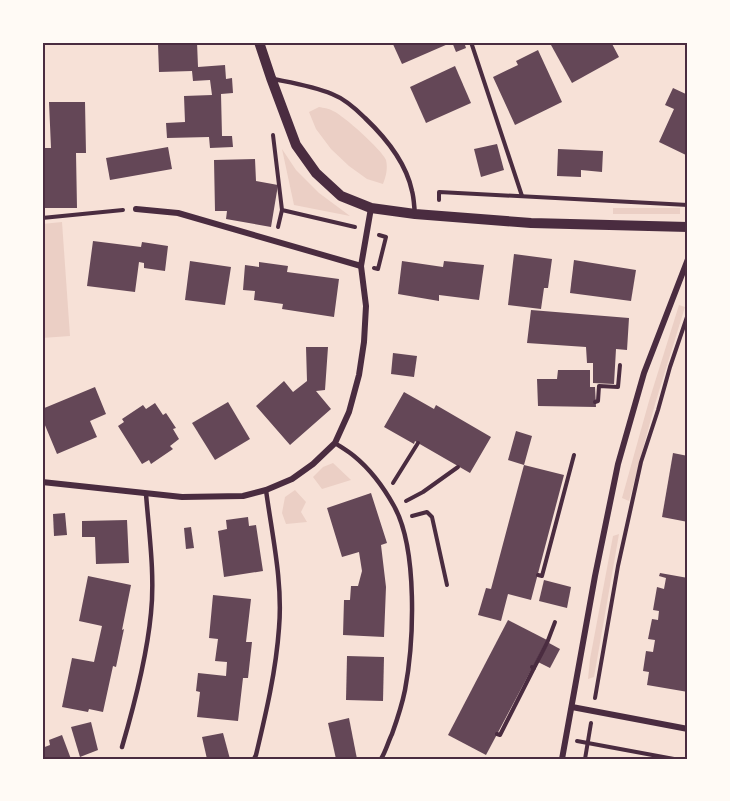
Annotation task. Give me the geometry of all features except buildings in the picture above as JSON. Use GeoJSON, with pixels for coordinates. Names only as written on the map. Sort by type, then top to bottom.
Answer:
{"type":"FeatureCollection","features":[{"type":"Feature","properties":{"kind":"street"},"geometry":{"type":"LineString","coordinates":[[259,42],[296,145],[316,173],[341,196],[371,208],[415,214],[531,224],[688,227]]}},
{"type":"Feature","properties":{"kind":"street"},"geometry":{"type":"LineString","coordinates":[[42,482],[182,497],[243,496],[266,490],[292,479],[313,464],[335,443],[349,412],[359,375],[366,306],[362,266],[371,208]]}},
{"type":"Feature","properties":{"kind":"street"},"geometry":{"type":"LineString","coordinates":[[136,209],[178,213],[362,266]]}},
{"type":"Feature","properties":{"kind":"street"},"geometry":{"type":"LineString","coordinates":[[562,759],[594,576],[618,464],[644,374],[688,259]]}},
{"type":"Feature","properties":{"kind":"street"},"geometry":{"type":"LineString","coordinates":[[572,707],[688,729]]}},
{"type":"Feature","properties":{"kind":"lane"},"geometry":{"type":"LineString","coordinates":[[271,78],[318,89],[354,107],[390,143],[401,162],[412,189],[415,214]]}},
{"type":"Feature","properties":{"kind":"lane"},"geometry":{"type":"LineString","coordinates":[[335,443],[355,456],[377,480],[394,507],[409,556],[410,660],[405,692],[381,759]]}},
{"type":"Feature","properties":{"kind":"lane"},"geometry":{"type":"LineString","coordinates":[[254,759],[270,693],[279,627],[279,587],[266,490]]}},
{"type":"Feature","properties":{"kind":"lane"},"geometry":{"type":"LineString","coordinates":[[122,747],[146,645],[151,611],[151,568],[146,494]]}},
{"type":"Feature","properties":{"kind":"path"},"geometry":{"type":"LineString","coordinates":[[471,42],[522,196]]}},
{"type":"Feature","properties":{"kind":"path"},"geometry":{"type":"LineString","coordinates":[[438,216],[439,192],[688,205]]}},
{"type":"Feature","properties":{"kind":"path"},"geometry":{"type":"LineString","coordinates":[[42,218],[136,209]]}},
{"type":"Feature","properties":{"kind":"path"},"geometry":{"type":"LineString","coordinates":[[585,759],[618,566],[641,462],[688,314]]}},
{"type":"Feature","properties":{"kind":"path"},"geometry":{"type":"LineString","coordinates":[[596,402],[599,386],[618,387],[620,365]]}},
{"type":"Feature","properties":{"kind":"path"},"geometry":{"type":"LineString","coordinates":[[385,493],[396,480],[418,443]]}},
{"type":"Feature","properties":{"kind":"path"},"geometry":{"type":"LineString","coordinates":[[538,575],[542,576],[561,495],[574,455]]}},
{"type":"Feature","properties":{"kind":"path"},"geometry":{"type":"LineString","coordinates":[[394,507],[423,492],[458,467]]}},
{"type":"Feature","properties":{"kind":"path"},"geometry":{"type":"LineString","coordinates":[[399,520],[427,512],[432,516],[447,585]]}},
{"type":"Feature","properties":{"kind":"path"},"geometry":{"type":"LineString","coordinates":[[497,734],[500,735],[547,643],[555,622]]}},
{"type":"Feature","properties":{"kind":"path"},"geometry":{"type":"LineString","coordinates":[[565,739],[674,759]]}},
{"type":"Feature","properties":{"kind":"shaded area"},"geometry":{"type":"Polygon","coordinates":[[[319,107],[331,110],[345,119],[383,155],[387,166],[383,184],[367,179],[331,149],[316,129],[309,112],[319,107]]]}},
{"type":"Feature","properties":{"kind":"shaded area"},"geometry":{"type":"Polygon","coordinates":[[[282,149],[296,170],[319,193],[350,216],[294,205],[282,149]]]}},
{"type":"Feature","properties":{"kind":"shaded area"},"geometry":{"type":"Polygon","coordinates":[[[613,208],[680,208],[680,214],[613,214],[613,208]]]}},
{"type":"Feature","properties":{"kind":"shaded area"},"geometry":{"type":"Polygon","coordinates":[[[62,222],[70,336],[42,338],[42,224],[62,222]]]}},
{"type":"Feature","properties":{"kind":"shaded area"},"geometry":{"type":"Polygon","coordinates":[[[679,305],[685,307],[655,404],[629,501],[622,498],[679,305]]]}},
{"type":"Feature","properties":{"kind":"shaded area"},"geometry":{"type":"Polygon","coordinates":[[[333,463],[351,480],[322,489],[313,477],[323,467],[333,463]]]}},
{"type":"Feature","properties":{"kind":"shaded area"},"geometry":{"type":"Polygon","coordinates":[[[295,490],[306,502],[301,512],[307,522],[286,524],[282,513],[285,497],[295,490]]]}},
{"type":"Feature","properties":{"kind":"shaded area"},"geometry":{"type":"Polygon","coordinates":[[[619,534],[594,677],[588,679],[613,536],[619,534]]]}}]}
